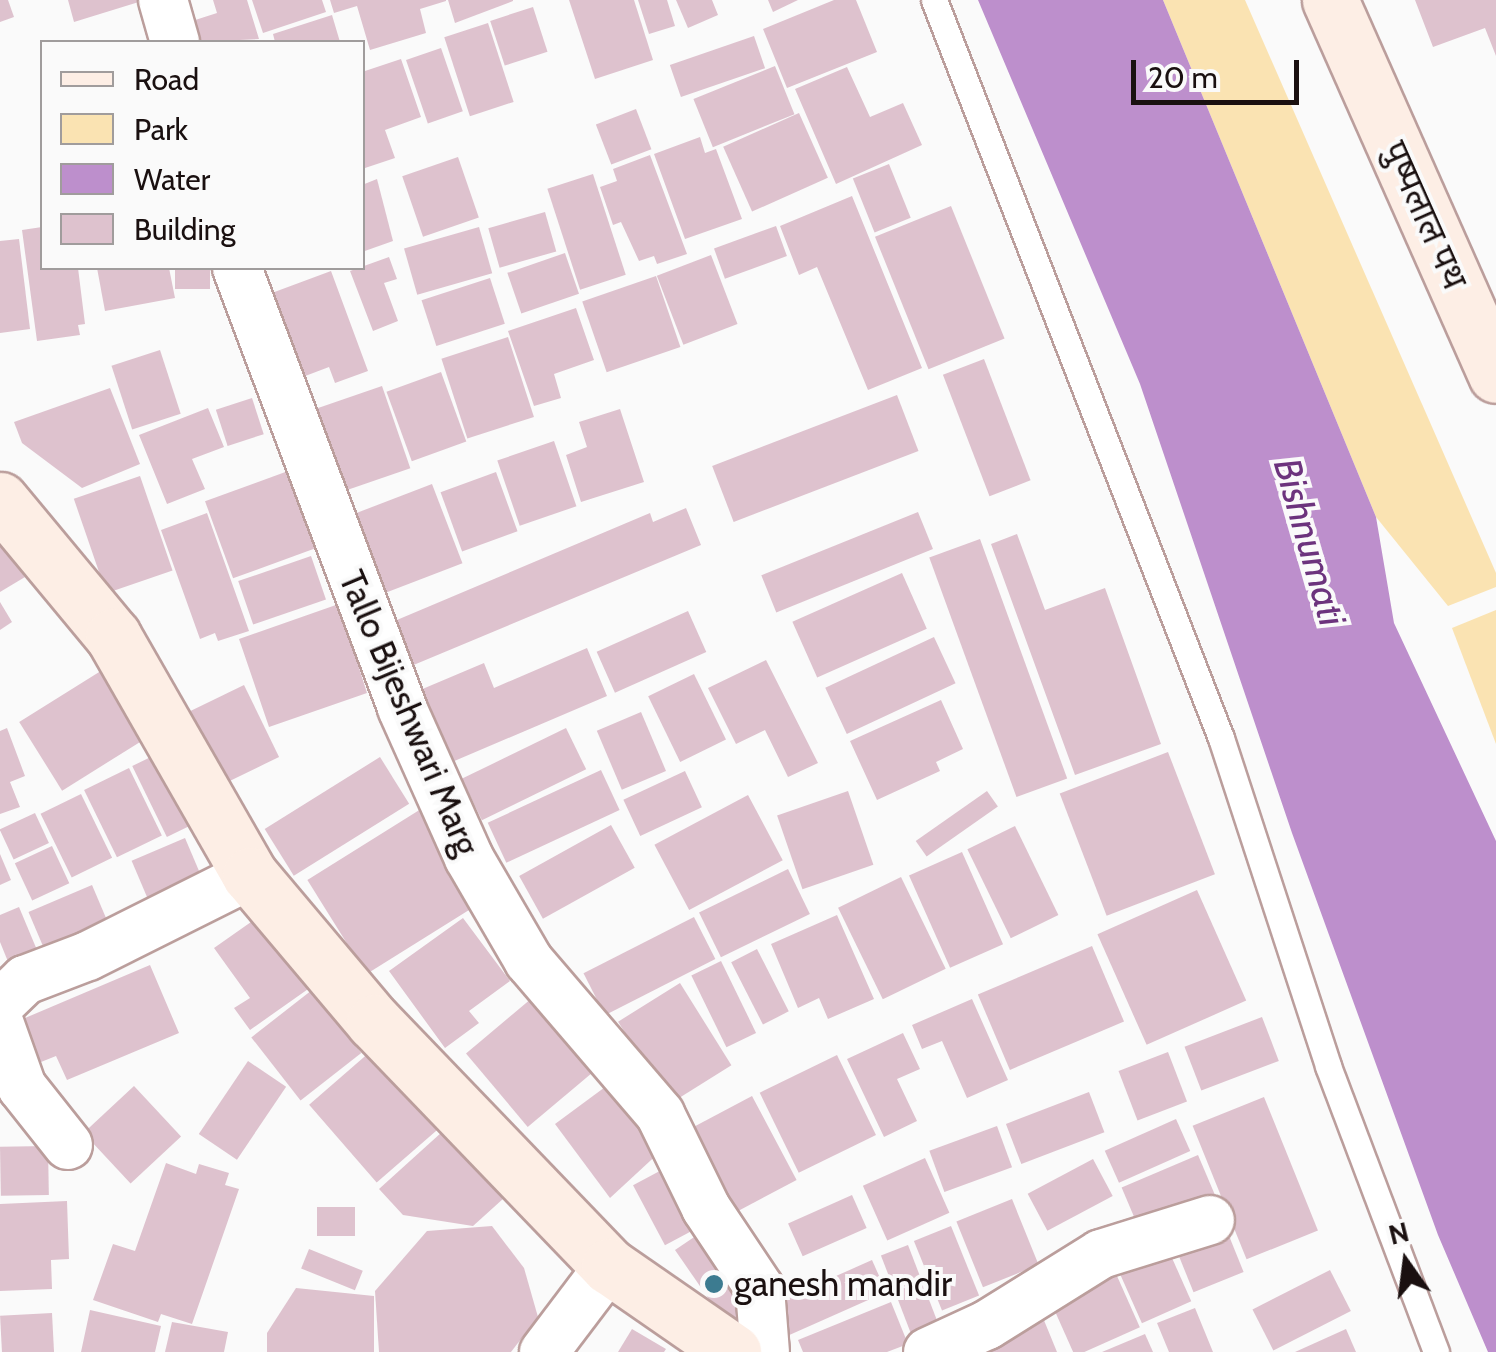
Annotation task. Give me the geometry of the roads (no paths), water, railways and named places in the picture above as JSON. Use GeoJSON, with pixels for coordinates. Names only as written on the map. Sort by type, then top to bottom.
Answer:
{"type":"FeatureCollection","features":[{"type":"Feature","properties":{"kind":"main road","name":"पुष्पलाल पथ"},"geometry":{"type":"LineString","coordinates":[[1330,0],[1496,375]]}},
{"type":"Feature","properties":{"kind":"main road"},"geometry":{"type":"LineString","coordinates":[[0,500],[113,636],[250,875],[451,1106],[608,1266],[733,1352]]}},
{"type":"Feature","properties":{"kind":"street"},"geometry":{"type":"LineString","coordinates":[[164,0],[174,40]]}},
{"type":"Feature","properties":{"kind":"street","name":"Tallo Bijeshwari Marg"},"geometry":{"type":"LineString","coordinates":[[237,270],[402,708],[469,858],[529,962],[660,1114],[706,1208],[760,1289],[765,1352]]}},
{"type":"Feature","properties":{"kind":"street"},"geometry":{"type":"LineString","coordinates":[[0,1004],[25,980],[105,948],[250,875]]}},
{"type":"Feature","properties":{"kind":"street"},"geometry":{"type":"LineString","coordinates":[[0,1026],[22,1087],[68,1145]]}},
{"type":"Feature","properties":{"kind":"street"},"geometry":{"type":"LineString","coordinates":[[928,1352],[987,1325],[1101,1254],[1210,1220]]}},
{"type":"Feature","properties":{"kind":"street"},"geometry":{"type":"LineString","coordinates":[[544,1352],[608,1266]]}},
{"type":"Feature","properties":{"kind":"lane"},"geometry":{"type":"LineString","coordinates":[[934,0],[1221,738],[1328,1066],[1436,1352]]}},
{"type":"Feature","properties":{"kind":"water","name":"Bishnumati"},"geometry":{"type":"Polygon","coordinates":[[[978,0],[1163,0],[1376,517],[1394,623],[1496,841],[1496,1352],[1488,1352],[1438,1235],[1292,833],[1140,384],[978,0]]]}},
{"type":"Feature","properties":{"kind":"place","name":"ganesh mandir"},"geometry":{"type":"Point","coordinates":[714,1284]}}]}
